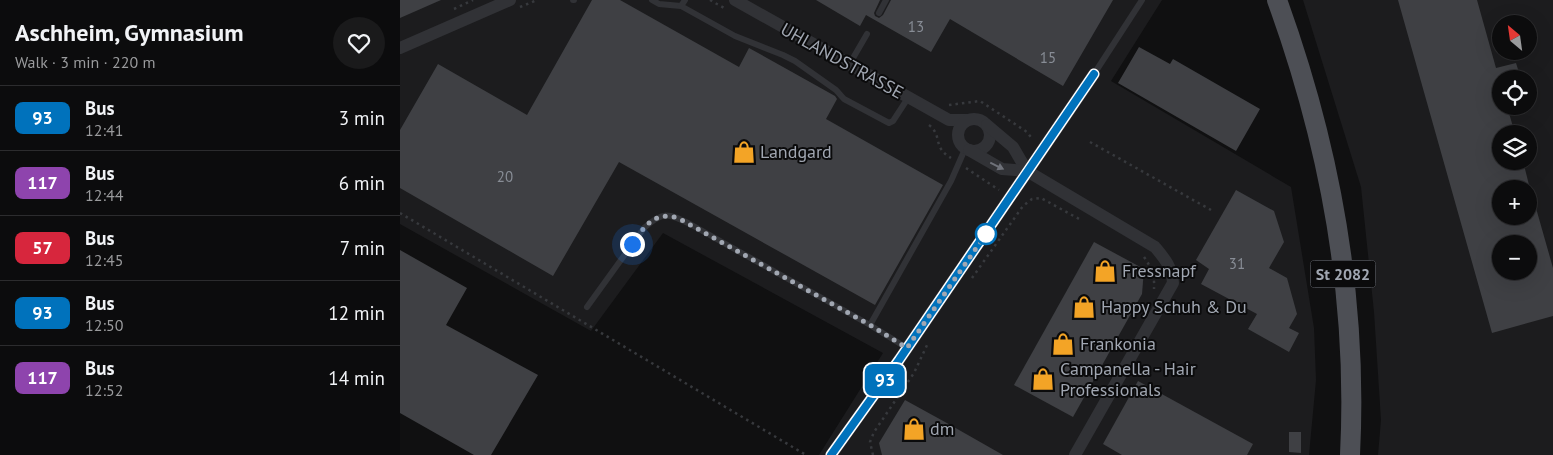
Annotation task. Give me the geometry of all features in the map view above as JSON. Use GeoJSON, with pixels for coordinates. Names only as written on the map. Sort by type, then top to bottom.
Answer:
{"type":"FeatureCollection","features":[{"type":"Feature","properties":{"kind":"main road","name":"St 2082"},"geometry":{"type":"LineString","coordinates":[[1277,0],[1296,55],[1324,153],[1334,207],[1343,265],[1350,342],[1352,421],[1350,455]]}},
{"type":"Feature","properties":{"kind":"street"},"geometry":{"type":"LineString","coordinates":[[400,48],[509,0]]}},
{"type":"Feature","properties":{"kind":"street","name":"UHLANDSTRASSE"},"geometry":{"type":"LineString","coordinates":[[737,3],[949,120],[978,119],[987,124],[1013,147],[1028,171]]}},
{"type":"Feature","properties":{"kind":"street"},"geometry":{"type":"LineString","coordinates":[[831,455],[979,244],[1094,74]]}},
{"type":"Feature","properties":{"kind":"street"},"geometry":{"type":"LineString","coordinates":[[949,120],[964,146],[978,151],[988,144],[990,132],[987,124]]}},
{"type":"Feature","properties":{"kind":"street"},"geometry":{"type":"LineString","coordinates":[[964,146],[960,128],[968,120]]}},
{"type":"Feature","properties":{"kind":"street","name":"UHLANDSTRASSE"},"geometry":{"type":"LineString","coordinates":[[964,146],[1002,169],[1028,171],[1155,247],[1170,267],[1173,283],[1075,455]]}},
{"type":"Feature","properties":{"kind":"lane"},"geometry":{"type":"LineString","coordinates":[[652,0],[659,4],[683,3],[735,36],[795,61],[836,90],[844,99],[888,123],[893,121],[908,98]]}},
{"type":"Feature","properties":{"kind":"lane"},"geometry":{"type":"LineString","coordinates":[[879,13],[886,0]]}},
{"type":"Feature","properties":{"kind":"lane"},"geometry":{"type":"LineString","coordinates":[[1094,74],[1142,0]]}},
{"type":"Feature","properties":{"kind":"lane"},"geometry":{"type":"LineString","coordinates":[[849,65],[867,34]]}},
{"type":"Feature","properties":{"kind":"lane"},"geometry":{"type":"LineString","coordinates":[[870,325],[951,181],[964,146]]}},
{"type":"Feature","properties":{"kind":"lane"},"geometry":{"type":"LineString","coordinates":[[587,307],[644,228],[656,218],[668,215],[690,224],[870,325],[907,348]]}},
{"type":"Feature","properties":{"kind":"path"},"geometry":{"type":"LineString","coordinates":[[710,0],[737,3]]}},
{"type":"Feature","properties":{"kind":"path"},"geometry":{"type":"LineString","coordinates":[[944,103],[951,105],[980,102],[1027,132],[1042,150]]}},
{"type":"Feature","properties":{"kind":"path"},"geometry":{"type":"LineString","coordinates":[[924,122],[936,132],[938,146],[941,150],[1023,206]]}},
{"type":"Feature","properties":{"kind":"path"},"geometry":{"type":"LineString","coordinates":[[1090,142],[1211,210]]}},
{"type":"Feature","properties":{"kind":"path"},"geometry":{"type":"LineString","coordinates":[[968,284],[1023,206],[1032,199],[1041,198],[1084,222]]}},
{"type":"Feature","properties":{"kind":"path"},"geometry":{"type":"LineString","coordinates":[[400,213],[806,455]]}},
{"type":"Feature","properties":{"kind":"path"},"geometry":{"type":"LineString","coordinates":[[1143,255],[1150,266],[1155,280],[1154,292]]}},
{"type":"Feature","properties":{"kind":"path"},"geometry":{"type":"LineString","coordinates":[[873,455],[870,442],[874,432],[914,373],[929,341]]}},
{"type":"Feature","properties":{"kind":"shaded area"},"geometry":{"type":"Polygon","coordinates":[[[400,0],[1162,0],[1111,81],[1291,187],[1314,328],[1316,380],[1309,455],[819,455],[883,353],[663,233],[591,331],[400,224],[400,0]]]}},
{"type":"Feature","properties":{"kind":"shaded area"},"geometry":{"type":"Polygon","coordinates":[[[1303,0],[1553,0],[1553,455],[1378,455],[1381,420],[1374,312],[1361,187],[1303,0]]]}},
{"type":"Feature","properties":{"kind":"building"},"geometry":{"type":"Polygon","coordinates":[[[400,0],[441,0],[400,18],[400,0]]]}},
{"type":"Feature","properties":{"kind":"building","name":"Landgard"},"geometry":{"type":"Polygon","coordinates":[[[592,0],[620,0],[739,67],[749,48],[835,96],[837,99],[826,119],[943,185],[875,305],[619,162],[553,276],[400,188],[400,130],[438,64],[527,115],[592,0]]]}},
{"type":"Feature","properties":{"kind":"building"},"geometry":{"type":"Polygon","coordinates":[[[816,0],[880,0],[874,13],[879,18],[883,15],[891,0],[1113,0],[1063,86],[950,19],[931,52],[866,15],[860,26],[816,0]]]}},
{"type":"Feature","properties":{"kind":"building"},"geometry":{"type":"Polygon","coordinates":[[[1398,0],[1477,0],[1492,54],[1492,60],[1494,60],[1496,68],[1516,63],[1518,70],[1492,70],[1492,115],[1510,115],[1512,125],[1492,125],[1492,170],[1525,170],[1528,180],[1492,180],[1492,225],[1537,225],[1537,212],[1553,268],[1553,316],[1492,333],[1398,0]]]}},
{"type":"Feature","properties":{"kind":"building"},"geometry":{"type":"Polygon","coordinates":[[[1139,47],[1170,64],[1173,59],[1260,109],[1236,151],[1118,83],[1139,47]]]}},
{"type":"Feature","properties":{"kind":"building"},"geometry":{"type":"Polygon","coordinates":[[[1236,190],[1274,211],[1284,242],[1269,268],[1287,278],[1297,314],[1289,328],[1299,333],[1289,352],[1248,329],[1257,314],[1201,284],[1209,269],[1196,260],[1236,190]]]}},
{"type":"Feature","properties":{"kind":"building"},"geometry":{"type":"Polygon","coordinates":[[[1094,242],[1144,269],[1142,294],[1073,417],[1014,385],[1094,242]]]}},
{"type":"Feature","properties":{"kind":"building"},"geometry":{"type":"Polygon","coordinates":[[[400,250],[467,288],[446,325],[538,375],[491,455],[474,455],[400,413],[400,250]]]}},
{"type":"Feature","properties":{"kind":"building"},"geometry":{"type":"Polygon","coordinates":[[[1138,381],[1253,444],[1247,455],[1122,455],[1103,444],[1138,381]]]}},
{"type":"Feature","properties":{"kind":"building"},"geometry":{"type":"Polygon","coordinates":[[[905,400],[1003,455],[882,455],[879,443],[905,400]]]}},
{"type":"Feature","properties":{"kind":"building"},"geometry":{"type":"Polygon","coordinates":[[[1289,432],[1301,432],[1301,453],[1289,452],[1289,432]]]}},
{"type":"Feature","properties":{"kind":"bus line","name":"93"},"geometry":{"type":"LineString","coordinates":[[831,455],[899,360],[1094,74]]}},
{"type":"Feature","properties":{"kind":"place","name":"Landgard"},"geometry":{"type":"Point","coordinates":[744,152]}},
{"type":"Feature","properties":{"kind":"place","name":"Fressnapf"},"geometry":{"type":"Point","coordinates":[1105,271]}},
{"type":"Feature","properties":{"kind":"place","name":"Happy Schuh & Du"},"geometry":{"type":"Point","coordinates":[1084,307]}},
{"type":"Feature","properties":{"kind":"place","name":"Frankonia"},"geometry":{"type":"Point","coordinates":[1063,344]}},
{"type":"Feature","properties":{"kind":"place","name":"Campanella - Hair Professionals"},"geometry":{"type":"Point","coordinates":[1043,379]}},
{"type":"Feature","properties":{"kind":"place","name":"dm"},"geometry":{"type":"Point","coordinates":[914,429]}},
{"type":"Feature","properties":{"kind":"route"},"geometry":{"type":"LineString","coordinates":[[632,244],[644,228],[656,218],[668,215],[678,218],[870,325],[907,348],[986,234]]}}]}
